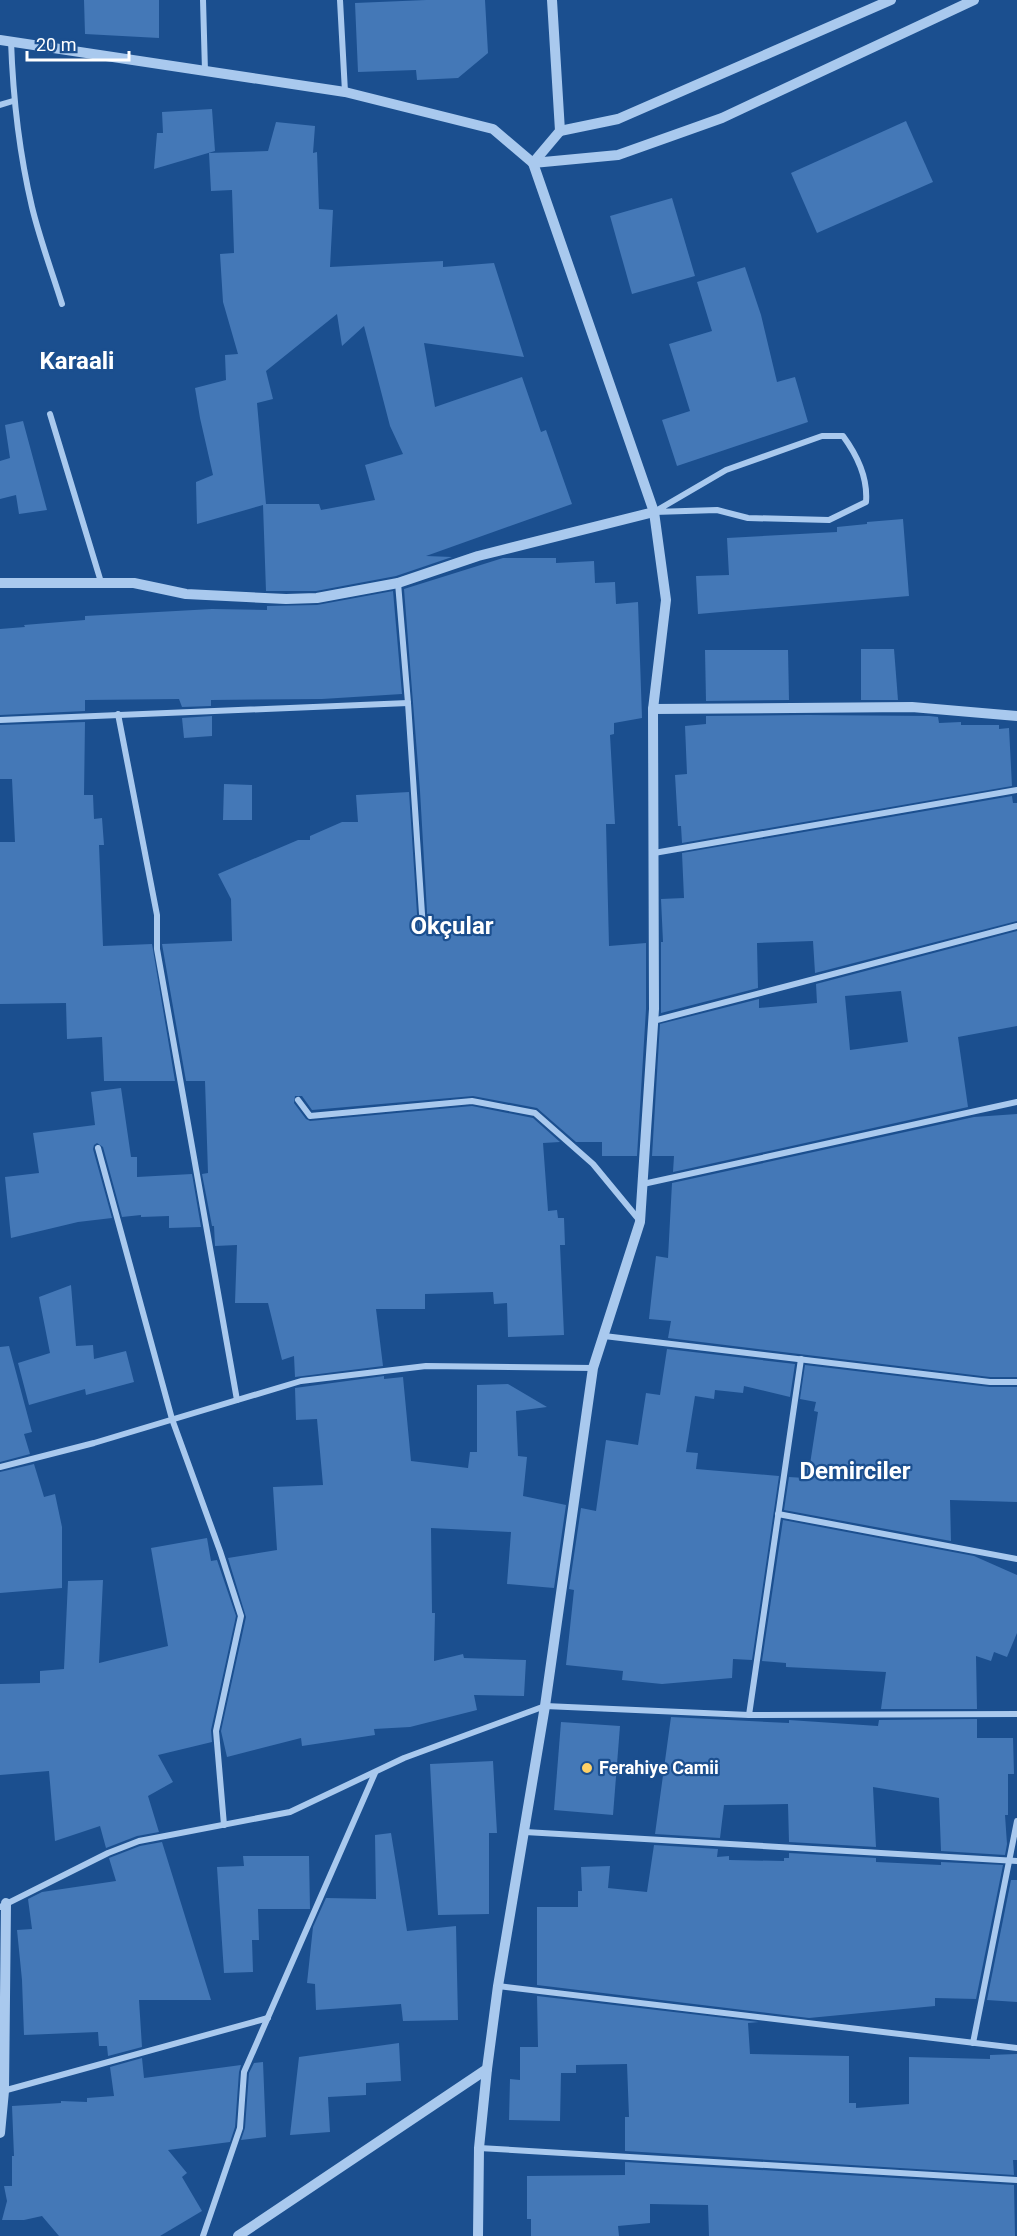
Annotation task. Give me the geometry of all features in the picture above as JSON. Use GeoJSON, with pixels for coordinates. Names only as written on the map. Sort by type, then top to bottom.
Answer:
{"type":"FeatureCollection","features":[{"type":"Feature","properties":{"kind":"street"},"geometry":{"type":"LineString","coordinates":[[203,0],[205,72]]}},
{"type":"Feature","properties":{"kind":"street"},"geometry":{"type":"LineString","coordinates":[[340,0],[345,92]]}},
{"type":"Feature","properties":{"kind":"street"},"geometry":{"type":"LineString","coordinates":[[552,0],[560,131]]}},
{"type":"Feature","properties":{"kind":"street"},"geometry":{"type":"LineString","coordinates":[[533,164],[560,131],[618,119],[891,0]]}},
{"type":"Feature","properties":{"kind":"street"},"geometry":{"type":"LineString","coordinates":[[533,164],[618,156],[722,118],[974,0]]}},
{"type":"Feature","properties":{"kind":"street"},"geometry":{"type":"LineString","coordinates":[[62,304],[32,209],[22,159],[5,40],[345,92],[493,129],[533,164],[654,512],[666,600],[654,709],[653,1021],[640,1222],[593,1368],[545,1706],[498,1986],[487,2069],[479,2148],[478,2236]]}},
{"type":"Feature","properties":{"kind":"street"},"geometry":{"type":"LineString","coordinates":[[0,105],[14,100]]}},
{"type":"Feature","properties":{"kind":"street"},"geometry":{"type":"LineString","coordinates":[[50,414],[101,582]]}},
{"type":"Feature","properties":{"kind":"street"},"geometry":{"type":"LineString","coordinates":[[0,583],[134,583],[186,594],[286,599],[317,598],[398,583],[478,556],[654,512],[717,510],[748,518],[829,520],[866,502],[867,485],[853,449],[843,436],[822,436],[726,470],[654,512]]}},
{"type":"Feature","properties":{"kind":"street"},"geometry":{"type":"LineString","coordinates":[[398,583],[423,929]]}},
{"type":"Feature","properties":{"kind":"street"},"geometry":{"type":"LineString","coordinates":[[0,720],[408,703]]}},
{"type":"Feature","properties":{"kind":"street"},"geometry":{"type":"LineString","coordinates":[[654,709],[912,707],[1017,716]]}},
{"type":"Feature","properties":{"kind":"street"},"geometry":{"type":"LineString","coordinates":[[118,714],[157,915],[157,949],[237,1400]]}},
{"type":"Feature","properties":{"kind":"street"},"geometry":{"type":"LineString","coordinates":[[654,853],[1017,790]]}},
{"type":"Feature","properties":{"kind":"street"},"geometry":{"type":"LineString","coordinates":[[653,1021],[1017,926]]}},
{"type":"Feature","properties":{"kind":"street"},"geometry":{"type":"LineString","coordinates":[[298,1100],[310,1116],[472,1101],[535,1113],[593,1164],[640,1222]]}},
{"type":"Feature","properties":{"kind":"street"},"geometry":{"type":"LineString","coordinates":[[643,1184],[1017,1102]]}},
{"type":"Feature","properties":{"kind":"street"},"geometry":{"type":"LineString","coordinates":[[98,1148],[172,1419],[220,1551],[241,1617],[216,1731],[224,1825]]}},
{"type":"Feature","properties":{"kind":"street"},"geometry":{"type":"LineString","coordinates":[[604,1336],[990,1382],[1017,1382]]}},
{"type":"Feature","properties":{"kind":"street"},"geometry":{"type":"LineString","coordinates":[[749,1715],[801,1359]]}},
{"type":"Feature","properties":{"kind":"street"},"geometry":{"type":"LineString","coordinates":[[0,1467],[301,1381],[426,1366],[593,1368]]}},
{"type":"Feature","properties":{"kind":"street"},"geometry":{"type":"LineString","coordinates":[[778,1514],[1017,1559]]}},
{"type":"Feature","properties":{"kind":"street"},"geometry":{"type":"LineString","coordinates":[[0,2133],[3,1905],[108,1853],[139,1842],[290,1812],[404,1758],[545,1706],[749,1715],[1017,1714]]}},
{"type":"Feature","properties":{"kind":"street"},"geometry":{"type":"LineString","coordinates":[[203,2236],[240,2128],[244,2072],[376,1772]]}},
{"type":"Feature","properties":{"kind":"street"},"geometry":{"type":"LineString","coordinates":[[973,2043],[1013,1860],[1017,1821]]}},
{"type":"Feature","properties":{"kind":"street"},"geometry":{"type":"LineString","coordinates":[[525,1832],[1013,1860]]}},
{"type":"Feature","properties":{"kind":"street"},"geometry":{"type":"LineString","coordinates":[[498,1986],[1017,2048]]}},
{"type":"Feature","properties":{"kind":"street"},"geometry":{"type":"LineString","coordinates":[[2,2092],[268,2018]]}},
{"type":"Feature","properties":{"kind":"street"},"geometry":{"type":"LineString","coordinates":[[238,2236],[487,2069]]}},
{"type":"Feature","properties":{"kind":"street"},"geometry":{"type":"LineString","coordinates":[[479,2148],[1017,2180]]}},
{"type":"Feature","properties":{"kind":"building"},"geometry":{"type":"Polygon","coordinates":[[[84,0],[159,0],[159,38],[85,34],[84,0]]]}},
{"type":"Feature","properties":{"kind":"building"},"geometry":{"type":"Polygon","coordinates":[[[485,0],[488,53],[458,78],[417,80],[416,70],[358,72],[355,3],[485,0]]]}},
{"type":"Feature","properties":{"kind":"building"},"geometry":{"type":"Polygon","coordinates":[[[212,109],[215,151],[154,169],[157,133],[163,133],[162,112],[212,109]]]}},
{"type":"Feature","properties":{"kind":"building"},"geometry":{"type":"Polygon","coordinates":[[[906,121],[933,182],[817,233],[791,173],[906,121]]]}},
{"type":"Feature","properties":{"kind":"building"},"geometry":{"type":"Polygon","coordinates":[[[276,122],[315,126],[313,153],[317,152],[319,209],[333,210],[330,267],[443,261],[443,267],[494,263],[524,357],[424,343],[435,407],[522,377],[541,432],[546,430],[572,504],[426,556],[452,557],[396,576],[316,591],[266,591],[263,505],[197,524],[196,482],[213,475],[195,388],[226,380],[225,355],[238,354],[223,302],[220,254],[234,253],[232,190],[211,191],[209,153],[268,151],[276,122]],[[337,314],[266,371],[273,399],[257,403],[266,504],[319,504],[321,510],[375,500],[365,465],[403,454],[390,426],[364,326],[342,346],[337,314]]]}},
{"type":"Feature","properties":{"kind":"building"},"geometry":{"type":"Polygon","coordinates":[[[672,198],[695,276],[632,294],[610,216],[672,198]]]}},
{"type":"Feature","properties":{"kind":"building"},"geometry":{"type":"Polygon","coordinates":[[[745,267],[761,315],[777,382],[795,377],[808,422],[677,466],[662,420],[690,411],[669,344],[712,331],[697,282],[745,267]]]}},
{"type":"Feature","properties":{"kind":"building"},"geometry":{"type":"Polygon","coordinates":[[[23,421],[47,510],[19,514],[16,495],[0,499],[0,461],[10,458],[5,425],[23,421]]]}},
{"type":"Feature","properties":{"kind":"building"},"geometry":{"type":"Polygon","coordinates":[[[903,519],[909,596],[698,614],[696,576],[729,575],[727,538],[837,532],[837,527],[903,519]]]}},
{"type":"Feature","properties":{"kind":"building"},"geometry":{"type":"Polygon","coordinates":[[[503,558],[556,558],[556,563],[594,561],[595,583],[615,582],[616,604],[638,602],[642,718],[614,723],[614,734],[610,735],[615,824],[606,824],[609,946],[646,943],[646,1009],[637,1156],[602,1156],[602,1142],[576,1142],[537,1108],[473,1096],[312,1110],[302,1096],[295,1096],[294,1103],[310,1121],[472,1106],[533,1118],[560,1142],[543,1143],[548,1211],[557,1210],[558,1218],[564,1218],[565,1245],[560,1245],[564,1335],[508,1337],[507,1303],[494,1304],[493,1292],[425,1294],[425,1309],[376,1309],[383,1366],[295,1377],[294,1356],[282,1360],[268,1303],[235,1303],[237,1245],[215,1246],[214,1226],[212,1226],[202,1174],[208,1173],[205,1081],[186,1081],[162,944],[232,941],[231,899],[218,874],[298,840],[310,840],[310,836],[342,822],[358,822],[356,795],[409,792],[418,929],[421,934],[426,933],[428,929],[420,791],[404,589],[503,558]]]}},
{"type":"Feature","properties":{"kind":"building"},"geometry":{"type":"Polygon","coordinates":[[[393,591],[402,694],[322,699],[211,700],[211,706],[182,707],[179,699],[85,700],[85,711],[0,715],[0,629],[85,620],[85,616],[212,609],[267,610],[267,606],[317,605],[393,591]]]}},
{"type":"Feature","properties":{"kind":"building"},"geometry":{"type":"Polygon","coordinates":[[[861,649],[894,649],[898,700],[861,700],[861,649]]]}},
{"type":"Feature","properties":{"kind":"building"},"geometry":{"type":"Polygon","coordinates":[[[705,650],[788,650],[789,700],[706,701],[705,650]]]}},
{"type":"Feature","properties":{"kind":"building"},"geometry":{"type":"Polygon","coordinates":[[[212,716],[212,736],[184,738],[182,718],[212,716]]]}},
{"type":"Feature","properties":{"kind":"building"},"geometry":{"type":"Polygon","coordinates":[[[706,716],[929,716],[938,717],[939,723],[961,722],[961,725],[999,725],[999,729],[1009,728],[1012,786],[682,843],[681,826],[678,826],[675,775],[687,774],[685,726],[706,724],[706,716]]]}},
{"type":"Feature","properties":{"kind":"building"},"geometry":{"type":"Polygon","coordinates":[[[85,722],[84,795],[93,795],[94,819],[102,818],[104,845],[99,845],[103,946],[152,944],[175,1081],[104,1081],[102,1037],[67,1039],[66,1003],[0,1004],[0,842],[15,842],[12,779],[0,779],[0,725],[85,722]]]}},
{"type":"Feature","properties":{"kind":"building"},"geometry":{"type":"Polygon","coordinates":[[[224,784],[252,785],[252,820],[223,820],[224,784]]]}},
{"type":"Feature","properties":{"kind":"building"},"geometry":{"type":"Polygon","coordinates":[[[1012,796],[1013,803],[1017,803],[1017,921],[815,973],[813,941],[757,943],[758,988],[661,1013],[661,942],[663,942],[661,899],[684,898],[682,853],[1012,796]]]}},
{"type":"Feature","properties":{"kind":"building"},"geometry":{"type":"Polygon","coordinates":[[[1017,931],[1017,1026],[958,1037],[968,1107],[673,1172],[674,1156],[652,1156],[660,1024],[759,999],[759,1008],[817,1003],[816,984],[1017,931]],[[901,991],[845,996],[850,1050],[908,1042],[901,991]]]}},
{"type":"Feature","properties":{"kind":"building"},"geometry":{"type":"Polygon","coordinates":[[[121,1088],[131,1157],[137,1157],[137,1177],[192,1174],[201,1227],[169,1228],[169,1216],[122,1217],[103,1147],[97,1143],[93,1149],[112,1218],[78,1222],[11,1238],[5,1177],[39,1173],[33,1133],[95,1125],[91,1092],[121,1088]]]}},
{"type":"Feature","properties":{"kind":"building"},"geometry":{"type":"Polygon","coordinates":[[[1017,1114],[1017,1377],[990,1377],[668,1338],[671,1321],[649,1319],[656,1256],[668,1258],[672,1183],[974,1117],[1017,1114]]]}},
{"type":"Feature","properties":{"kind":"building"},"geometry":{"type":"Polygon","coordinates":[[[71,1285],[76,1346],[93,1345],[94,1359],[126,1351],[134,1382],[86,1395],[85,1389],[29,1405],[18,1363],[50,1353],[39,1297],[71,1285]]]}},
{"type":"Feature","properties":{"kind":"building"},"geometry":{"type":"Polygon","coordinates":[[[9,1346],[32,1432],[24,1434],[30,1454],[0,1462],[0,1347],[9,1346]]]}},
{"type":"Feature","properties":{"kind":"building"},"geometry":{"type":"Polygon","coordinates":[[[667,1349],[795,1364],[790,1397],[744,1386],[743,1393],[715,1390],[714,1399],[695,1396],[686,1452],[698,1453],[696,1469],[779,1476],[752,1660],[733,1659],[732,1678],[662,1684],[622,1680],[623,1671],[566,1665],[574,1590],[569,1589],[581,1508],[596,1511],[606,1440],[638,1445],[646,1393],[660,1395],[667,1349]]]}},
{"type":"Feature","properties":{"kind":"building"},"geometry":{"type":"Polygon","coordinates":[[[805,1365],[990,1387],[1017,1387],[1017,1502],[950,1500],[951,1541],[784,1510],[789,1477],[805,1478],[808,1464],[810,1464],[818,1412],[814,1411],[816,1402],[800,1399],[805,1365]]]}},
{"type":"Feature","properties":{"kind":"building"},"geometry":{"type":"Polygon","coordinates":[[[384,1376],[384,1379],[403,1377],[411,1461],[468,1468],[470,1452],[477,1452],[477,1385],[508,1384],[547,1407],[516,1411],[518,1456],[527,1457],[523,1496],[566,1505],[554,1588],[507,1584],[511,1532],[431,1528],[432,1613],[435,1613],[434,1661],[463,1654],[464,1658],[526,1660],[524,1696],[474,1695],[477,1710],[410,1727],[374,1729],[375,1735],[302,1746],[301,1738],[227,1757],[221,1731],[246,1617],[228,1558],[277,1550],[273,1487],[323,1485],[317,1419],[296,1420],[295,1388],[384,1376]]]}},
{"type":"Feature","properties":{"kind":"building"},"geometry":{"type":"Polygon","coordinates":[[[34,1464],[44,1497],[55,1494],[62,1527],[62,1588],[0,1593],[0,1472],[34,1464]]]}},
{"type":"Feature","properties":{"kind":"building"},"geometry":{"type":"Polygon","coordinates":[[[783,1520],[974,1556],[1017,1575],[1017,1633],[1007,1657],[994,1652],[991,1661],[976,1656],[977,1709],[881,1709],[886,1672],[786,1667],[786,1663],[762,1661],[783,1520]]]}},
{"type":"Feature","properties":{"kind":"building"},"geometry":{"type":"Polygon","coordinates":[[[207,1538],[211,1561],[217,1560],[236,1616],[211,1730],[212,1742],[158,1755],[173,1782],[148,1796],[159,1832],[137,1836],[106,1848],[100,1826],[55,1841],[49,1771],[0,1775],[0,1684],[40,1683],[40,1671],[64,1669],[68,1581],[103,1580],[99,1663],[168,1646],[151,1548],[207,1538]]]}},
{"type":"Feature","properties":{"kind":"building"},"geometry":{"type":"Polygon","coordinates":[[[671,1717],[789,1723],[789,1720],[878,1726],[879,1720],[977,1719],[977,1738],[1013,1738],[1014,1774],[1008,1774],[1005,1855],[941,1851],[939,1798],[873,1787],[876,1847],[789,1842],[788,1804],[724,1805],[720,1838],[655,1834],[671,1717]]]}},
{"type":"Feature","properties":{"kind":"building","name":"Ferahiye Camii"},"geometry":{"type":"Polygon","coordinates":[[[561,1722],[620,1726],[613,1815],[554,1810],[561,1722]]]}},
{"type":"Feature","properties":{"kind":"building"},"geometry":{"type":"Polygon","coordinates":[[[493,1761],[497,1833],[489,1833],[489,1914],[438,1915],[430,1764],[493,1761]]]}},
{"type":"Feature","properties":{"kind":"building"},"geometry":{"type":"Polygon","coordinates":[[[391,1833],[407,1931],[456,1926],[458,2020],[403,2021],[401,2004],[316,2010],[315,1984],[307,1983],[313,1927],[326,1898],[376,1899],[375,1835],[391,1833]]]}},
{"type":"Feature","properties":{"kind":"building"},"geometry":{"type":"Polygon","coordinates":[[[162,1842],[211,2000],[139,2000],[142,2047],[108,2056],[107,2046],[99,2046],[98,2032],[24,2035],[17,1930],[32,1929],[28,1899],[42,1892],[116,1881],[109,1858],[140,1846],[162,1842]]]}},
{"type":"Feature","properties":{"kind":"building"},"geometry":{"type":"Polygon","coordinates":[[[654,1845],[718,1849],[717,1857],[729,1856],[729,1860],[784,1861],[784,1858],[789,1858],[789,1853],[876,1858],[876,1862],[1003,1865],[976,1999],[935,1998],[935,2006],[809,2018],[537,1985],[537,1907],[578,1907],[578,1891],[582,1891],[581,1867],[610,1866],[608,1888],[647,1892],[654,1845]]]}},
{"type":"Feature","properties":{"kind":"building"},"geometry":{"type":"Polygon","coordinates":[[[243,1856],[309,1856],[310,1909],[258,1909],[259,1940],[252,1940],[253,1972],[224,1973],[217,1867],[244,1866],[243,1856]]]}},
{"type":"Feature","properties":{"kind":"building"},"geometry":{"type":"Polygon","coordinates":[[[1011,1880],[1017,1880],[1017,2002],[987,2000],[1011,1880]]]}},
{"type":"Feature","properties":{"kind":"building"},"geometry":{"type":"Polygon","coordinates":[[[537,1996],[759,2022],[748,2023],[750,2054],[849,2056],[849,2103],[856,2103],[856,2108],[909,2104],[909,2057],[990,2059],[990,2055],[1017,2054],[1017,2160],[1013,2160],[1014,2175],[625,2151],[625,2117],[629,2117],[627,2064],[576,2065],[576,2073],[561,2073],[560,2121],[509,2120],[510,2079],[520,2080],[520,2047],[538,2047],[537,1996]]]}},
{"type":"Feature","properties":{"kind":"building"},"geometry":{"type":"Polygon","coordinates":[[[399,2043],[401,2081],[366,2083],[366,2095],[328,2097],[330,2132],[290,2135],[299,2057],[399,2043]]]}},
{"type":"Feature","properties":{"kind":"building"},"geometry":{"type":"Polygon","coordinates":[[[142,2058],[144,2078],[241,2065],[235,2127],[230,2142],[168,2150],[187,2173],[182,2177],[202,2211],[160,2236],[59,2236],[42,2216],[24,2220],[2,2220],[7,2201],[4,2186],[12,2186],[12,2156],[14,2156],[12,2106],[61,2103],[61,2101],[87,2102],[87,2098],[114,2096],[110,2067],[142,2058]]]}},
{"type":"Feature","properties":{"kind":"building"},"geometry":{"type":"Polygon","coordinates":[[[263,2062],[266,2137],[241,2140],[245,2128],[249,2073],[254,2063],[263,2062]]]}},
{"type":"Feature","properties":{"kind":"building"},"geometry":{"type":"Polygon","coordinates":[[[625,2162],[1014,2185],[1015,2236],[709,2236],[708,2205],[650,2204],[650,2223],[618,2226],[619,2236],[531,2236],[531,2219],[527,2219],[527,2176],[625,2175],[625,2162]]]}},
{"type":"Feature","properties":{"kind":"place","name":"Ferahiye Camii"},"geometry":{"type":"Point","coordinates":[587,1768]}},
{"type":"Feature","properties":{"kind":"district","name":"Karaali"},"geometry":{"type":"Point","coordinates":[77,361]}},
{"type":"Feature","properties":{"kind":"district","name":"Okçular"},"geometry":{"type":"Point","coordinates":[452,926]}},
{"type":"Feature","properties":{"kind":"district","name":"Demirciler"},"geometry":{"type":"Point","coordinates":[855,1471]}}]}
